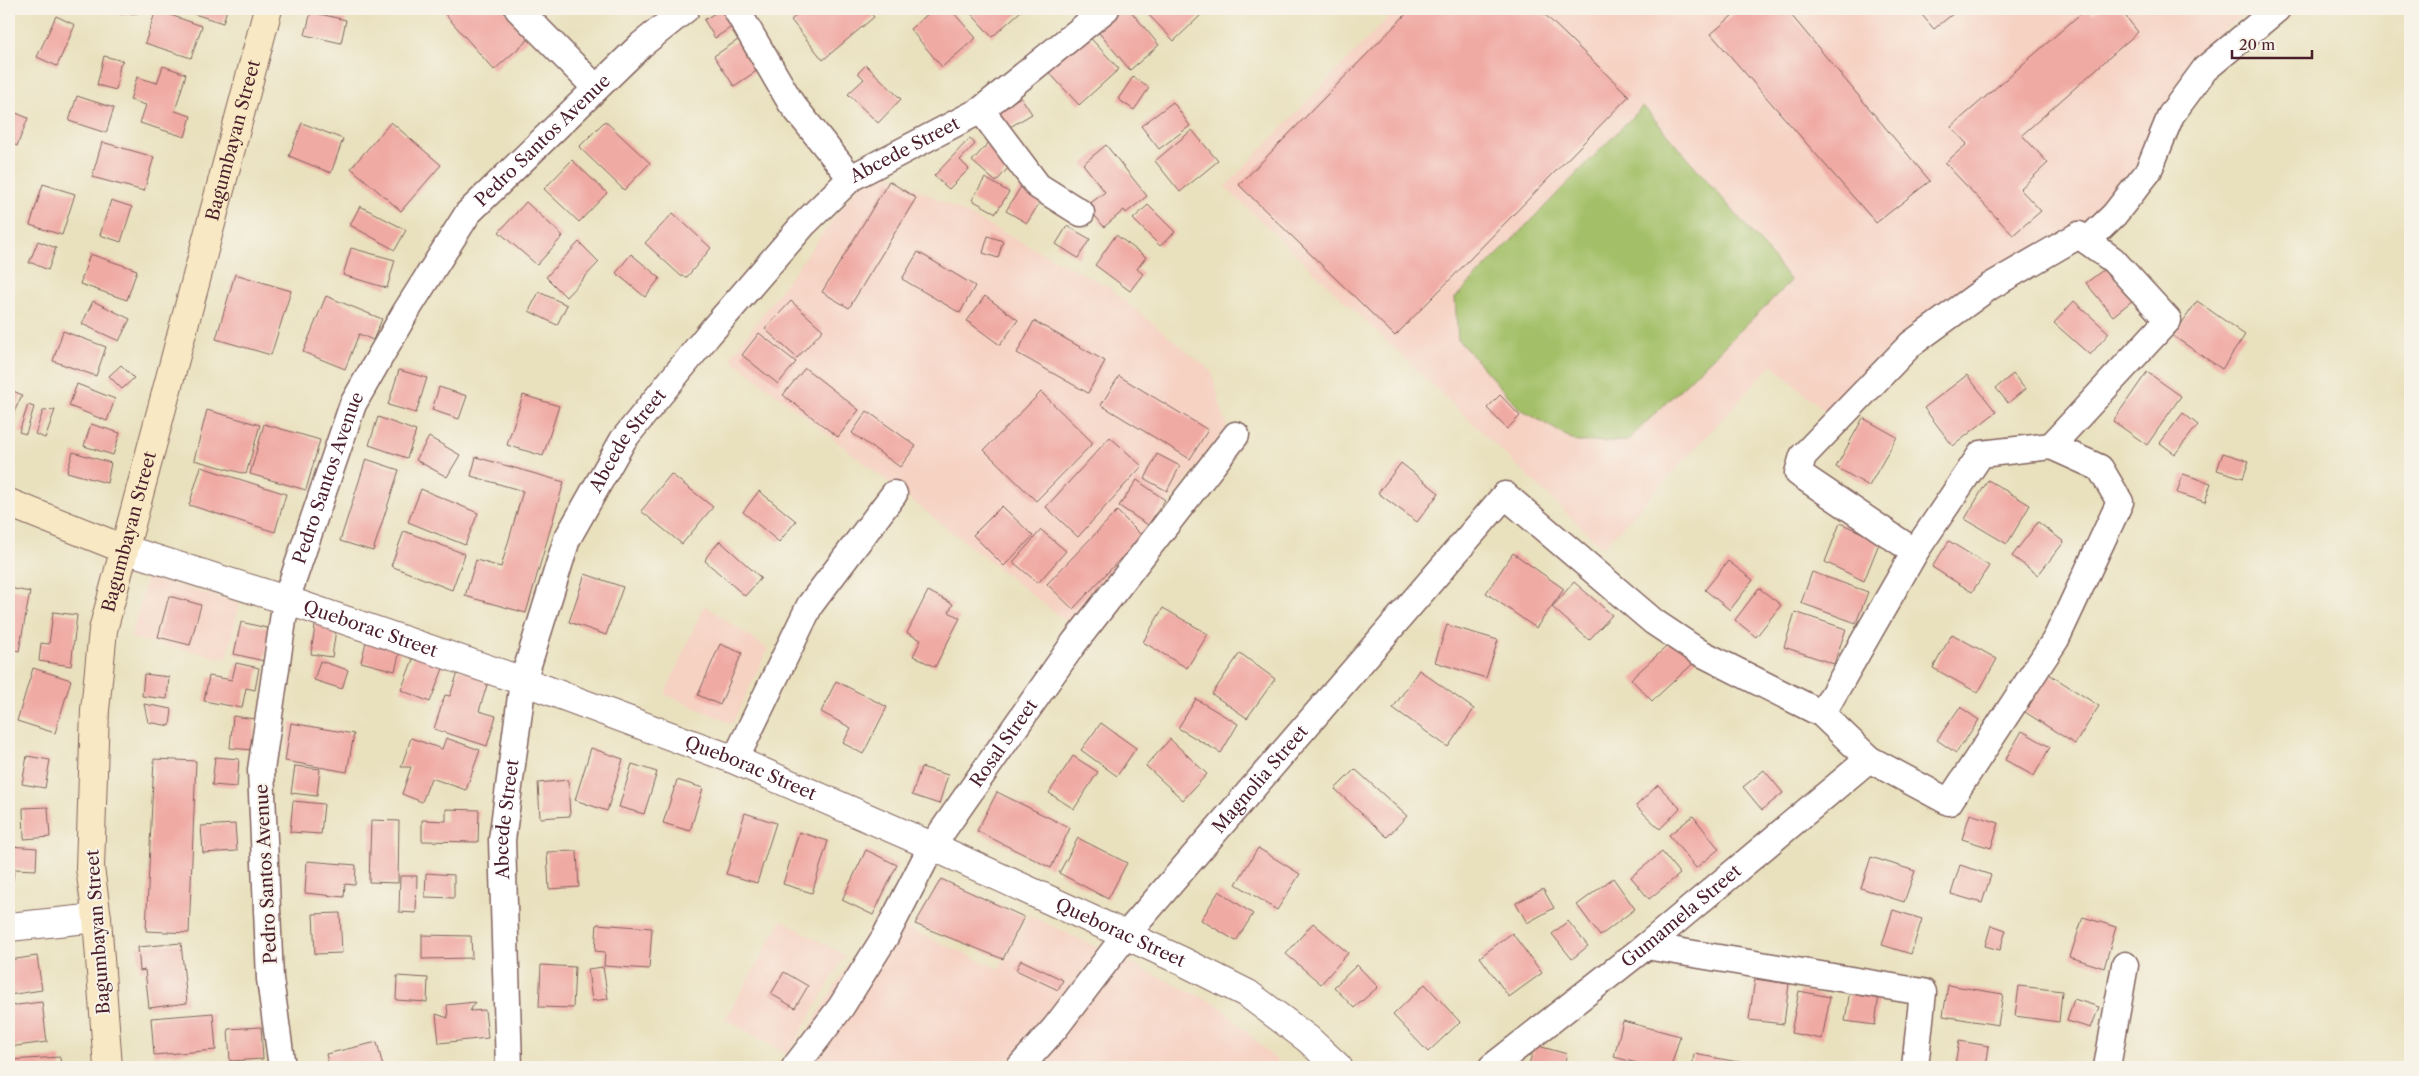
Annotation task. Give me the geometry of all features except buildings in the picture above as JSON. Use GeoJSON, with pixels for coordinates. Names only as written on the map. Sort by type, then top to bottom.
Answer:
{"type":"FeatureCollection","features":[{"type":"Feature","properties":{"kind":"main road","name":"Bagumbayan Street"},"geometry":{"type":"LineString","coordinates":[[108,1067],[97,918],[90,868],[94,710],[103,630],[268,9]]}},
{"type":"Feature","properties":{"kind":"main road"},"geometry":{"type":"LineString","coordinates":[[9,503],[124,549]]}},
{"type":"Feature","properties":{"kind":"street"},"geometry":{"type":"LineString","coordinates":[[518,9],[596,88]]}},
{"type":"Feature","properties":{"kind":"street","name":"Pedro Santos Avenue"},"geometry":{"type":"LineString","coordinates":[[282,1067],[270,979],[261,770],[286,600],[353,404],[405,313],[468,213],[641,45],[686,9]]}},
{"type":"Feature","properties":{"kind":"street"},"geometry":{"type":"LineString","coordinates":[[736,9],[791,103],[851,178]]}},
{"type":"Feature","properties":{"kind":"street","name":"Abcede Street"},"geometry":{"type":"LineString","coordinates":[[509,1067],[502,840],[523,681],[567,539],[623,440],[708,335],[790,240],[851,178],[982,110],[1106,9]]}},
{"type":"Feature","properties":{"kind":"street"},"geometry":{"type":"LineString","coordinates":[[2087,241],[2114,215],[2148,172],[2171,115],[2205,69],[2277,9]]}},
{"type":"Feature","properties":{"kind":"street"},"geometry":{"type":"LineString","coordinates":[[982,110],[1038,186],[1081,213]]}},
{"type":"Feature","properties":{"kind":"street"},"geometry":{"type":"LineString","coordinates":[[1915,552],[1798,472],[1803,456],[1911,344],[1989,287],[2040,256],[2079,236],[2113,260],[2168,320],[2051,446]]}},
{"type":"Feature","properties":{"kind":"street","name":"Rosal Street"},"geometry":{"type":"LineString","coordinates":[[795,1067],[841,1007],[885,937],[932,846],[1074,643],[1236,435]]}},
{"type":"Feature","properties":{"kind":"street"},"geometry":{"type":"LineString","coordinates":[[2051,446],[2100,468],[2120,502],[2056,639],[1949,802],[1869,759],[1822,714],[1915,552],[1981,454],[2051,446]]}},
{"type":"Feature","properties":{"kind":"street"},"geometry":{"type":"LineString","coordinates":[[736,760],[810,605],[894,494]]}},
{"type":"Feature","properties":{"kind":"street","name":"Magnolia Street"},"geometry":{"type":"LineString","coordinates":[[1020,1067],[1055,1028],[1126,935],[1505,495],[1654,622],[1699,652],[1822,714]]}},
{"type":"Feature","properties":{"kind":"street","name":"Queborac Street"},"geometry":{"type":"LineString","coordinates":[[124,549],[286,600],[523,681],[736,760],[932,846],[1126,935],[1248,994],[1308,1039],[1338,1067]]}},
{"type":"Feature","properties":{"kind":"street","name":"Gumamela Street"},"geometry":{"type":"LineString","coordinates":[[1492,1067],[1646,946],[1869,759]]}},
{"type":"Feature","properties":{"kind":"street"},"geometry":{"type":"LineString","coordinates":[[9,927],[97,918]]}},
{"type":"Feature","properties":{"kind":"street"},"geometry":{"type":"LineString","coordinates":[[1646,946],[1923,992],[1915,1067]]}},
{"type":"Feature","properties":{"kind":"street"},"geometry":{"type":"LineString","coordinates":[[2107,1067],[2125,965]]}},
{"type":"Feature","properties":{"kind":"shaded area"},"geometry":{"type":"Polygon","coordinates":[[[1396,9],[2250,9],[2189,59],[2136,171],[2090,219],[1918,319],[1826,412],[1772,365],[1603,548],[1225,187],[1396,9]]]}},
{"type":"Feature","properties":{"kind":"shaded area"},"geometry":{"type":"Polygon","coordinates":[[[873,166],[1107,286],[1211,371],[1227,428],[1073,627],[730,358],[873,166]]]}},
{"type":"Feature","properties":{"kind":"shaded area"},"geometry":{"type":"Polygon","coordinates":[[[147,577],[240,603],[227,659],[131,638],[147,577]]]}},
{"type":"Feature","properties":{"kind":"shaded area"},"geometry":{"type":"Polygon","coordinates":[[[704,605],[768,649],[732,724],[665,694],[704,605]]]}},
{"type":"Feature","properties":{"kind":"shaded area"},"geometry":{"type":"Polygon","coordinates":[[[878,915],[999,969],[1029,915],[1218,1005],[1284,1067],[782,1067],[791,1058],[878,915]]]}},
{"type":"Feature","properties":{"kind":"shaded area"},"geometry":{"type":"Polygon","coordinates":[[[782,920],[845,956],[788,1055],[725,1019],[782,920]]]}},
{"type":"Feature","properties":{"kind":"green space"},"geometry":{"type":"Polygon","coordinates":[[[1643,106],[1791,281],[1627,441],[1577,442],[1520,409],[1458,340],[1455,298],[1643,106]]]}}]}
